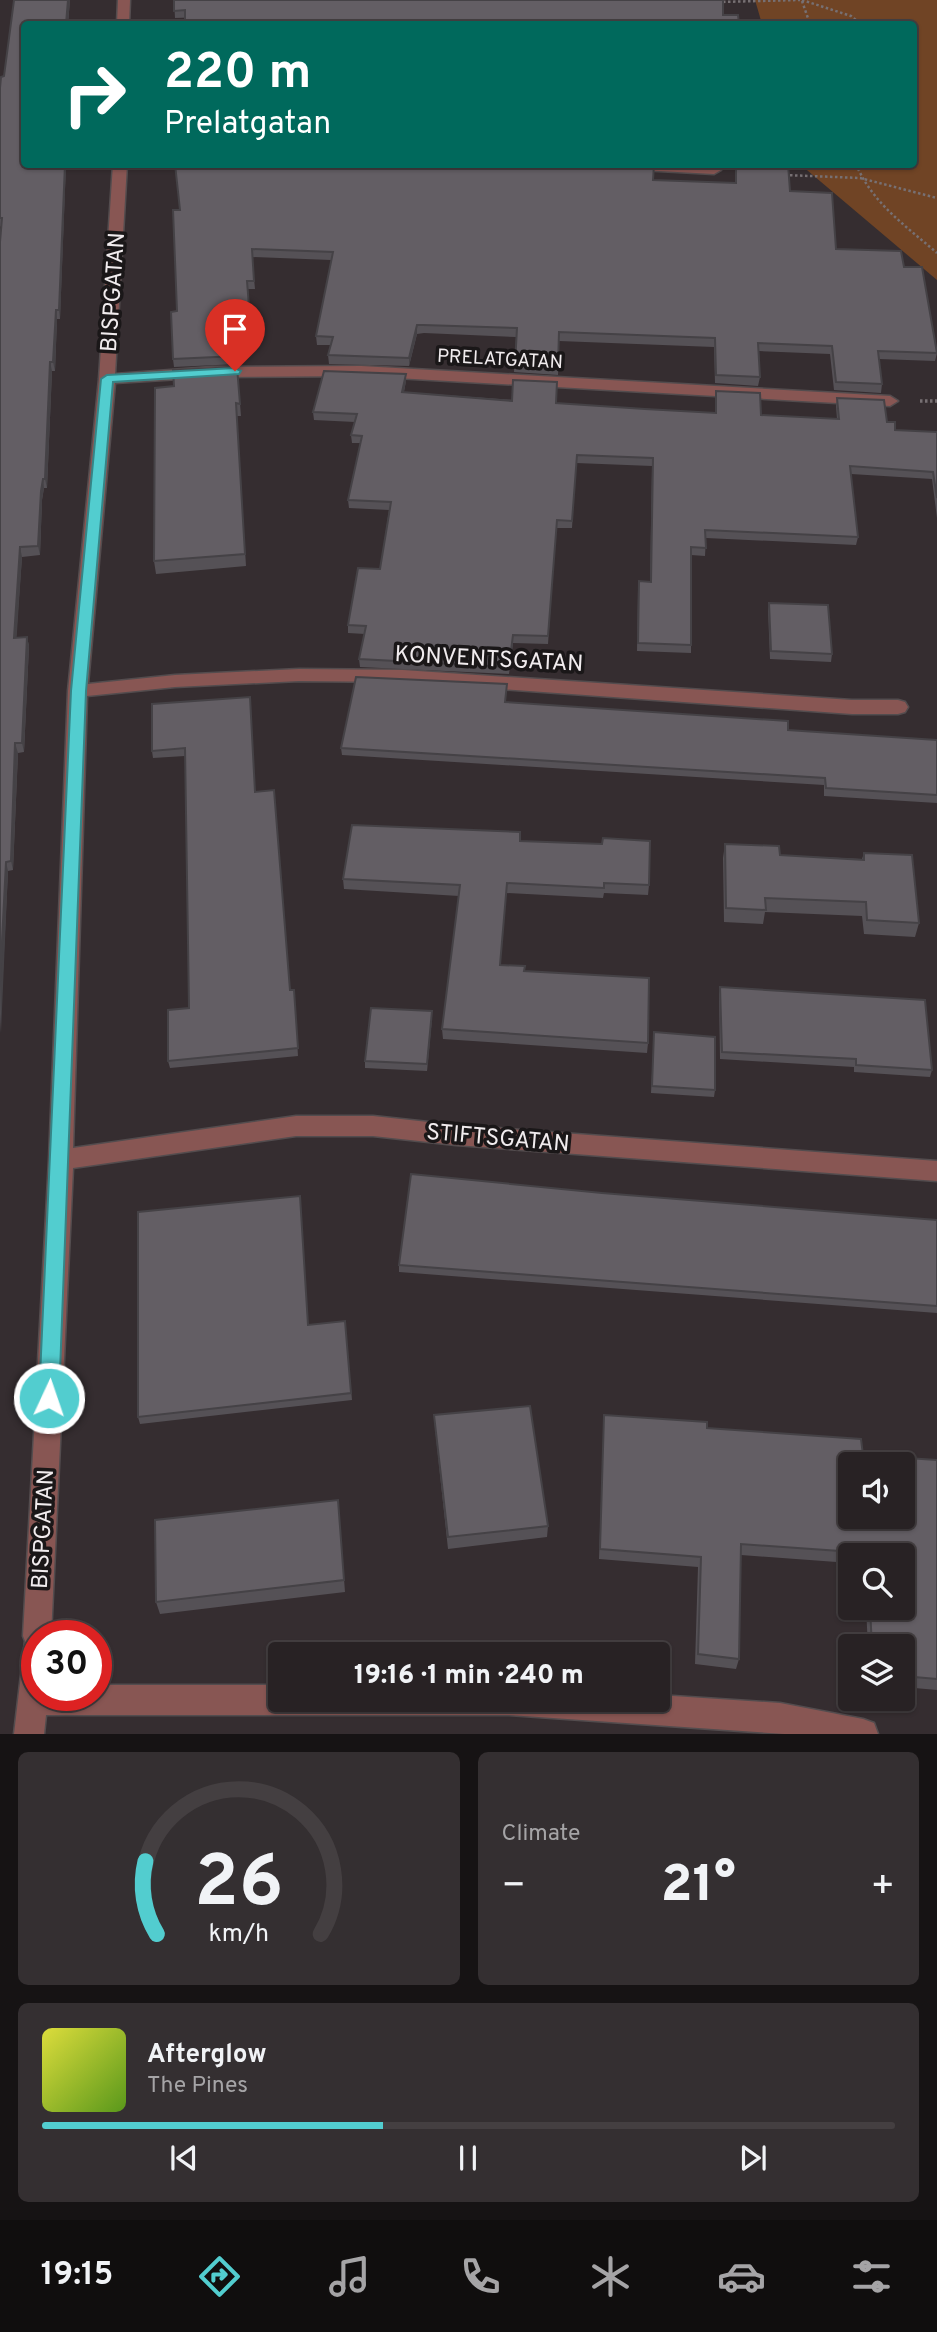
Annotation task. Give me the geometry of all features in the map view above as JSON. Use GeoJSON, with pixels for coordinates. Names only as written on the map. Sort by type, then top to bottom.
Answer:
{"type":"FeatureCollection","features":[{"type":"Feature","properties":{"kind":"street"},"geometry":{"type":"LineString","coordinates":[[123,21],[124,0]]}},
{"type":"Feature","properties":{"kind":"street","name":"BISPGATAN"},"geometry":{"type":"LineString","coordinates":[[38,1620],[61,1160],[78,691],[107,379],[120,168]]}},
{"type":"Feature","properties":{"kind":"street"},"geometry":{"type":"LineString","coordinates":[[677,168],[714,170]]}},
{"type":"Feature","properties":{"kind":"street","name":"PRELATGATAN"},"geometry":{"type":"LineString","coordinates":[[107,379],[226,372],[360,371],[890,401]]}},
{"type":"Feature","properties":{"kind":"street","name":"KONVENTSGATAN"},"geometry":{"type":"LineString","coordinates":[[78,691],[175,681],[299,675],[403,676],[852,707],[898,707]]}},
{"type":"Feature","properties":{"kind":"street","name":"STIFTSGATAN"},"geometry":{"type":"LineString","coordinates":[[61,1160],[296,1126],[373,1126],[456,1135],[937,1171]]}},
{"type":"Feature","properties":{"kind":"street"},"geometry":{"type":"LineString","coordinates":[[112,1700],[509,1700],[780,1718],[863,1734]]}},
{"type":"Feature","properties":{"kind":"street"},"geometry":{"type":"LineString","coordinates":[[29,1734],[32,1711]]}},
{"type":"Feature","properties":{"kind":"path"},"geometry":{"type":"LineString","coordinates":[[802,0],[809,21]]}},
{"type":"Feature","properties":{"kind":"path"},"geometry":{"type":"LineString","coordinates":[[716,2],[802,0],[851,16],[857,21]]}},
{"type":"Feature","properties":{"kind":"path"},"geometry":{"type":"LineString","coordinates":[[857,168],[860,178],[878,201],[937,253]]}},
{"type":"Feature","properties":{"kind":"path"},"geometry":{"type":"LineString","coordinates":[[780,175],[860,178],[937,198]]}},
{"type":"Feature","properties":{"kind":"shaded area"},"geometry":{"type":"Polygon","coordinates":[[[755,0],[937,0],[937,280],[805,168],[917,168],[917,21],[761,21],[755,0]]]}},
{"type":"Feature","properties":{"kind":"building"},"geometry":{"type":"Polygon","coordinates":[[[14,0],[68,0],[66,21],[21,21],[21,168],[65,168],[59,310],[56,310],[53,362],[50,362],[45,479],[41,491],[38,546],[20,547],[14,638],[27,637],[22,743],[15,743],[11,861],[6,862],[0,981],[0,88],[1,77],[4,76],[14,0]]]}},
{"type":"Feature","properties":{"kind":"building"},"geometry":{"type":"Polygon","coordinates":[[[174,0],[723,0],[723,15],[738,15],[739,21],[185,21],[185,10],[174,11],[174,0]]]}},
{"type":"Feature","properties":{"kind":"building"},"geometry":{"type":"Polygon","coordinates":[[[175,168],[654,168],[653,180],[736,183],[736,168],[788,168],[790,191],[832,193],[836,249],[901,251],[904,267],[922,267],[937,353],[878,351],[882,384],[836,382],[832,346],[758,343],[760,377],[716,375],[715,338],[559,332],[558,366],[515,364],[517,328],[417,325],[409,358],[328,355],[333,337],[316,336],[333,252],[252,249],[254,281],[247,281],[251,332],[235,333],[237,356],[173,359],[171,312],[177,311],[173,210],[180,210],[175,168]]]}},
{"type":"Feature","properties":{"kind":"building"},"geometry":{"type":"Polygon","coordinates":[[[237,367],[240,404],[236,403],[245,554],[154,561],[155,388],[174,386],[173,370],[237,367]]]}},
{"type":"Feature","properties":{"kind":"building"},"geometry":{"type":"Polygon","coordinates":[[[324,371],[406,374],[402,392],[512,401],[513,380],[557,382],[556,403],[716,413],[716,391],[760,393],[761,415],[839,419],[837,398],[884,400],[887,422],[895,422],[895,430],[937,432],[937,498],[933,472],[850,466],[858,537],[705,530],[706,548],[691,547],[691,645],[638,643],[639,581],[651,582],[653,458],[577,455],[572,521],[557,520],[548,636],[513,635],[509,667],[359,659],[366,626],[348,625],[358,568],[380,569],[391,502],[348,500],[362,436],[351,435],[357,414],[313,412],[324,371]]]}},
{"type":"Feature","properties":{"kind":"building"},"geometry":{"type":"Polygon","coordinates":[[[769,603],[828,605],[832,654],[771,651],[769,603]]]}},
{"type":"Feature","properties":{"kind":"building"},"geometry":{"type":"Polygon","coordinates":[[[356,677],[507,684],[505,702],[788,721],[788,730],[937,740],[937,795],[826,788],[825,778],[341,748],[356,677]]]}},
{"type":"Feature","properties":{"kind":"building"},"geometry":{"type":"Polygon","coordinates":[[[250,697],[255,792],[274,790],[290,990],[294,990],[298,1048],[168,1061],[168,1010],[189,1008],[185,748],[152,751],[152,704],[250,697]]]}},
{"type":"Feature","properties":{"kind":"building"},"geometry":{"type":"Polygon","coordinates":[[[352,825],[520,832],[520,841],[602,844],[603,838],[650,841],[649,885],[604,883],[604,888],[507,883],[500,965],[525,966],[524,971],[649,978],[648,1043],[442,1029],[460,885],[343,879],[352,825]]]}},
{"type":"Feature","properties":{"kind":"building"},"geometry":{"type":"Polygon","coordinates":[[[725,844],[779,846],[780,855],[864,860],[864,853],[912,855],[919,923],[867,920],[866,902],[765,898],[766,910],[726,908],[725,844]]]}},
{"type":"Feature","properties":{"kind":"building"},"geometry":{"type":"Polygon","coordinates":[[[720,987],[925,1000],[932,1070],[856,1065],[856,1059],[722,1052],[720,987]]]}},
{"type":"Feature","properties":{"kind":"building"},"geometry":{"type":"Polygon","coordinates":[[[371,1008],[432,1011],[427,1064],[365,1061],[371,1008]]]}},
{"type":"Feature","properties":{"kind":"building"},"geometry":{"type":"Polygon","coordinates":[[[654,1032],[715,1037],[715,1090],[652,1086],[654,1032]]]}},
{"type":"Feature","properties":{"kind":"building"},"geometry":{"type":"Polygon","coordinates":[[[411,1174],[602,1193],[937,1220],[937,1306],[399,1265],[411,1174]]]}},
{"type":"Feature","properties":{"kind":"building"},"geometry":{"type":"Polygon","coordinates":[[[300,1196],[308,1325],[345,1321],[351,1393],[138,1417],[138,1212],[300,1196]]]}},
{"type":"Feature","properties":{"kind":"building"},"geometry":{"type":"Polygon","coordinates":[[[530,1406],[548,1526],[448,1537],[434,1415],[530,1406]]]}},
{"type":"Feature","properties":{"kind":"building"},"geometry":{"type":"Polygon","coordinates":[[[604,1415],[707,1422],[707,1428],[861,1439],[863,1452],[838,1452],[838,1529],[915,1529],[915,1459],[937,1460],[937,1679],[915,1677],[915,1634],[871,1634],[871,1620],[915,1620],[915,1543],[838,1543],[838,1551],[741,1544],[739,1659],[698,1654],[701,1557],[600,1549],[604,1415]]]}},
{"type":"Feature","properties":{"kind":"building"},"geometry":{"type":"Polygon","coordinates":[[[338,1500],[344,1580],[156,1602],[155,1520],[338,1500]]]}},
{"type":"Feature","properties":{"kind":"route"},"geometry":{"type":"LineString","coordinates":[[49,1398],[61,1160],[78,691],[107,379],[235,371]]}}]}
